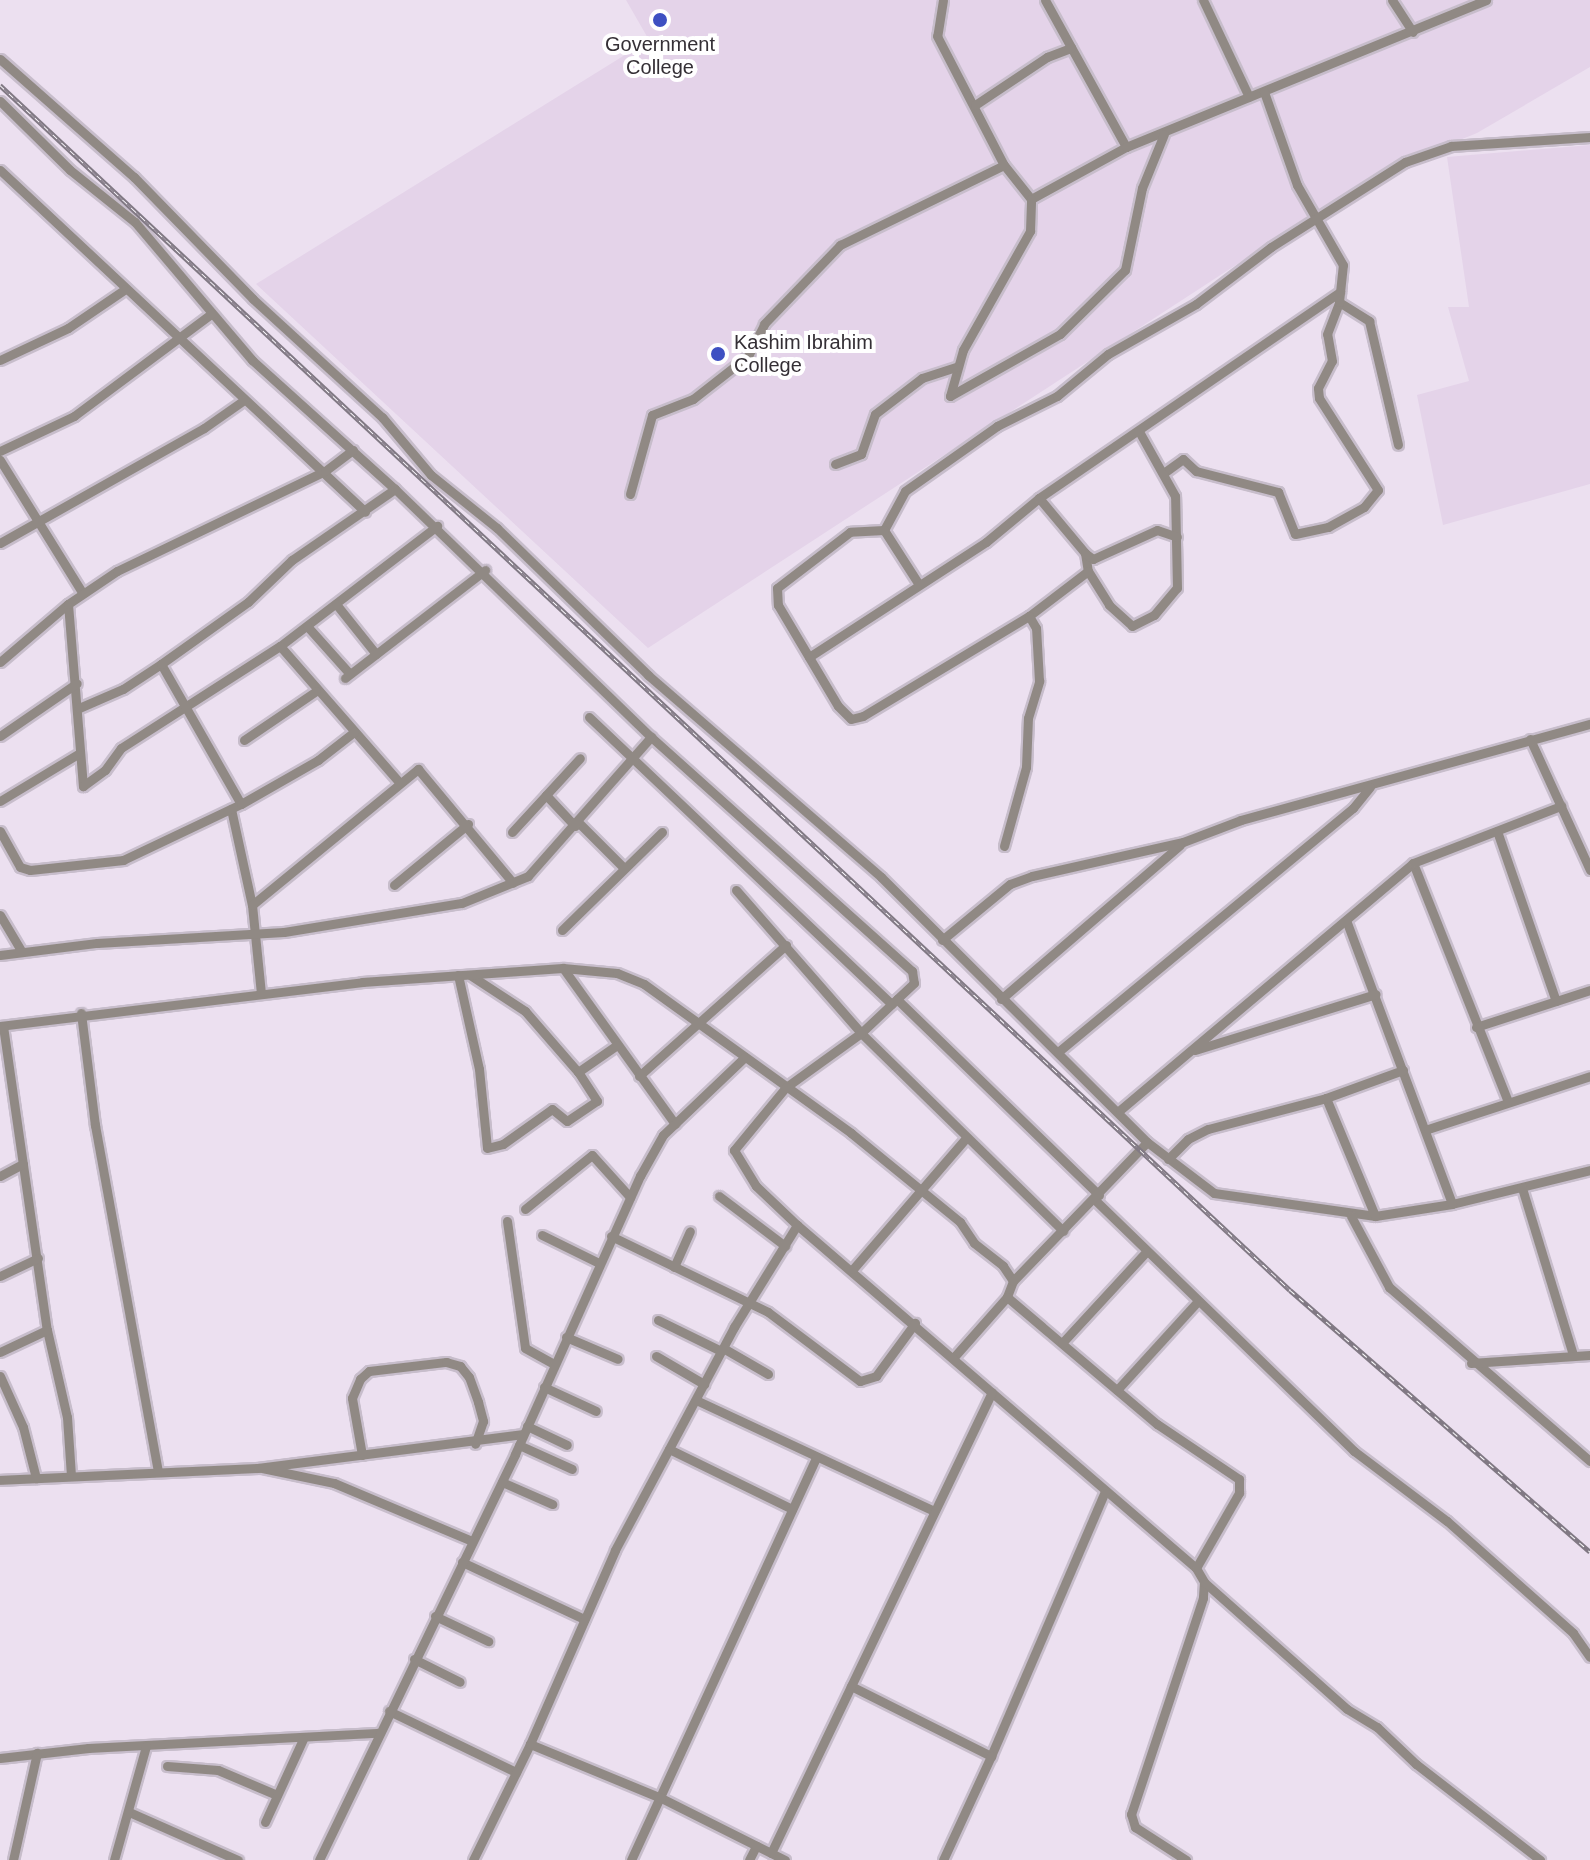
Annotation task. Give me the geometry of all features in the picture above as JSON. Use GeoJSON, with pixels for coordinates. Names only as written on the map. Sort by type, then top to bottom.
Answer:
{"type":"FeatureCollection","features":[{"type":"Feature","properties":{"kind":"street"},"geometry":{"type":"LineString","coordinates":[[943,0],[937,36],[1004,165],[1020,192],[1031,199]]}},
{"type":"Feature","properties":{"kind":"street"},"geometry":{"type":"LineString","coordinates":[[1045,0],[1126,147]]}},
{"type":"Feature","properties":{"kind":"street"},"geometry":{"type":"LineString","coordinates":[[1203,0],[1249,97]]}},
{"type":"Feature","properties":{"kind":"street"},"geometry":{"type":"LineString","coordinates":[[1392,0],[1413,32]]}},
{"type":"Feature","properties":{"kind":"street"},"geometry":{"type":"LineString","coordinates":[[1031,199],[1126,147],[1486,0]]}},
{"type":"Feature","properties":{"kind":"street"},"geometry":{"type":"LineString","coordinates":[[975,105],[1047,57],[1071,48]]}},
{"type":"Feature","properties":{"kind":"street"},"geometry":{"type":"LineString","coordinates":[[0,59],[145,188],[253,299],[382,417],[431,475],[497,528],[627,656],[881,877],[1001,999],[1120,1110],[1147,1142],[1214,1193],[1351,1216],[1375,1216],[1452,1204],[1590,1170]]}},
{"type":"Feature","properties":{"kind":"street"},"geometry":{"type":"LineString","coordinates":[[1165,472],[1183,459],[1196,471],[1278,492],[1295,534],[1328,527],[1372,500],[1378,490],[1319,398],[1318,388],[1332,361],[1327,334],[1339,297],[1343,265],[1314,220],[1264,92]]}},
{"type":"Feature","properties":{"kind":"street"},"geometry":{"type":"LineString","coordinates":[[0,101],[70,170],[135,222],[252,360],[485,570],[651,737],[912,971],[914,983],[861,1033],[786,1087],[734,1150],[756,1186],[797,1225],[853,1269],[1196,1568],[1204,1582],[1347,1709],[1377,1727],[1416,1764],[1540,1860]]}},
{"type":"Feature","properties":{"kind":"street"},"geometry":{"type":"LineString","coordinates":[[1031,199],[1030,231],[980,316],[958,366],[950,396],[1060,334],[1125,270],[1142,188],[1164,134]]}},
{"type":"Feature","properties":{"kind":"street"},"geometry":{"type":"LineString","coordinates":[[884,530],[905,491],[997,426],[1057,396],[1108,354],[1196,304],[1314,220],[1420,155],[1451,146],[1590,137]]}},
{"type":"Feature","properties":{"kind":"street"},"geometry":{"type":"LineString","coordinates":[[630,494],[652,415],[693,399],[748,356],[764,324],[840,245],[1004,165]]}},
{"type":"Feature","properties":{"kind":"street"},"geometry":{"type":"LineString","coordinates":[[0,170],[124,290],[325,471],[365,511]]}},
{"type":"Feature","properties":{"kind":"street"},"geometry":{"type":"LineString","coordinates":[[0,360],[68,328],[124,290]]}},
{"type":"Feature","properties":{"kind":"street"},"geometry":{"type":"LineString","coordinates":[[809,657],[918,583],[986,542],[1039,498],[1339,297]]}},
{"type":"Feature","properties":{"kind":"street"},"geometry":{"type":"LineString","coordinates":[[1339,297],[1369,321],[1398,445]]}},
{"type":"Feature","properties":{"kind":"street"},"geometry":{"type":"LineString","coordinates":[[0,451],[74,416],[180,342],[211,314]]}},
{"type":"Feature","properties":{"kind":"street"},"geometry":{"type":"LineString","coordinates":[[835,464],[861,454],[875,414],[922,378],[958,366]]}},
{"type":"Feature","properties":{"kind":"street"},"geometry":{"type":"LineString","coordinates":[[0,543],[244,400]]}},
{"type":"Feature","properties":{"kind":"street"},"geometry":{"type":"LineString","coordinates":[[1085,553],[1088,571],[1109,605],[1132,626],[1140,625],[1175,594],[1175,496],[1165,472],[1140,433]]}},
{"type":"Feature","properties":{"kind":"street"},"geometry":{"type":"LineString","coordinates":[[0,662],[82,592],[325,471],[353,450]]}},
{"type":"Feature","properties":{"kind":"street"},"geometry":{"type":"LineString","coordinates":[[0,460],[82,592]]}},
{"type":"Feature","properties":{"kind":"street"},"geometry":{"type":"LineString","coordinates":[[79,708],[123,689],[161,664],[248,602],[292,560],[395,489]]}},
{"type":"Feature","properties":{"kind":"street"},"geometry":{"type":"LineString","coordinates":[[1039,498],[1093,559],[1157,530],[1177,537]]}},
{"type":"Feature","properties":{"kind":"street"},"geometry":{"type":"LineString","coordinates":[[68,604],[77,683],[78,754],[83,786],[105,770],[121,748],[280,646],[437,526]]}},
{"type":"Feature","properties":{"kind":"street"},"geometry":{"type":"LineString","coordinates":[[884,530],[918,583]]}},
{"type":"Feature","properties":{"kind":"street"},"geometry":{"type":"LineString","coordinates":[[884,530],[850,532],[777,588],[778,605],[851,719],[863,716],[1029,616],[1088,571]]}},
{"type":"Feature","properties":{"kind":"street"},"geometry":{"type":"LineString","coordinates":[[307,626],[347,676],[485,570]]}},
{"type":"Feature","properties":{"kind":"street"},"geometry":{"type":"LineString","coordinates":[[336,604],[376,654]]}},
{"type":"Feature","properties":{"kind":"street"},"geometry":{"type":"LineString","coordinates":[[1004,846],[1026,767],[1028,718],[1039,681],[1036,628],[1029,616]]}},
{"type":"Feature","properties":{"kind":"street"},"geometry":{"type":"LineString","coordinates":[[280,646],[316,691],[399,782]]}},
{"type":"Feature","properties":{"kind":"street"},"geometry":{"type":"LineString","coordinates":[[161,664],[241,804]]}},
{"type":"Feature","properties":{"kind":"street"},"geometry":{"type":"LineString","coordinates":[[0,736],[77,683]]}},
{"type":"Feature","properties":{"kind":"street"},"geometry":{"type":"LineString","coordinates":[[244,740],[316,691]]}},
{"type":"Feature","properties":{"kind":"street"},"geometry":{"type":"LineString","coordinates":[[589,717],[631,760],[894,1002],[1097,1198],[1197,1302],[1354,1451],[1447,1521],[1573,1633],[1590,1657]]}},
{"type":"Feature","properties":{"kind":"street"},"geometry":{"type":"LineString","coordinates":[[942,940],[1010,884],[1183,842],[1241,820],[1590,724]]}},
{"type":"Feature","properties":{"kind":"street"},"geometry":{"type":"LineString","coordinates":[[0,831],[20,867],[71,869],[123,860],[241,804],[318,760],[354,732]]}},
{"type":"Feature","properties":{"kind":"street"},"geometry":{"type":"LineString","coordinates":[[0,955],[255,934],[462,903],[528,876],[651,737]]}},
{"type":"Feature","properties":{"kind":"street"},"geometry":{"type":"LineString","coordinates":[[1530,739],[1590,870]]}},
{"type":"Feature","properties":{"kind":"street"},"geometry":{"type":"LineString","coordinates":[[0,801],[78,754]]}},
{"type":"Feature","properties":{"kind":"street"},"geometry":{"type":"LineString","coordinates":[[512,832],[580,758]]}},
{"type":"Feature","properties":{"kind":"street"},"geometry":{"type":"LineString","coordinates":[[252,905],[418,769],[468,824],[513,883]]}},
{"type":"Feature","properties":{"kind":"street"},"geometry":{"type":"LineString","coordinates":[[1058,1052],[1353,808],[1370,787]]}},
{"type":"Feature","properties":{"kind":"street"},"geometry":{"type":"LineString","coordinates":[[546,795],[624,868]]}},
{"type":"Feature","properties":{"kind":"street"},"geometry":{"type":"LineString","coordinates":[[1120,1110],[1413,863],[1561,806]]}},
{"type":"Feature","properties":{"kind":"street"},"geometry":{"type":"LineString","coordinates":[[231,809],[252,905],[261,993]]}},
{"type":"Feature","properties":{"kind":"street"},"geometry":{"type":"LineString","coordinates":[[394,885],[468,824]]}},
{"type":"Feature","properties":{"kind":"street"},"geometry":{"type":"LineString","coordinates":[[1497,831],[1556,1001]]}},
{"type":"Feature","properties":{"kind":"street"},"geometry":{"type":"LineString","coordinates":[[562,930],[662,832]]}},
{"type":"Feature","properties":{"kind":"street"},"geometry":{"type":"LineString","coordinates":[[1001,999],[1183,842]]}},
{"type":"Feature","properties":{"kind":"street"},"geometry":{"type":"LineString","coordinates":[[1413,863],[1508,1102]]}},
{"type":"Feature","properties":{"kind":"street"},"geometry":{"type":"LineString","coordinates":[[736,890],[861,1033],[1063,1231]]}},
{"type":"Feature","properties":{"kind":"street"},"geometry":{"type":"LineString","coordinates":[[0,915],[22,952]]}},
{"type":"Feature","properties":{"kind":"street"},"geometry":{"type":"LineString","coordinates":[[1346,920],[1428,1129],[1452,1204]]}},
{"type":"Feature","properties":{"kind":"street"},"geometry":{"type":"LineString","coordinates":[[639,1076],[786,945]]}},
{"type":"Feature","properties":{"kind":"street"},"geometry":{"type":"LineString","coordinates":[[563,968],[675,1124]]}},
{"type":"Feature","properties":{"kind":"street"},"geometry":{"type":"LineString","coordinates":[[71,1476],[67,1417],[47,1330],[12,1070],[2,1026],[81,1013],[261,993],[458,975],[563,968],[597,969],[644,984],[697,1026],[745,1057],[920,1187],[960,1222],[1013,1281]]}},
{"type":"Feature","properties":{"kind":"street"},"geometry":{"type":"LineString","coordinates":[[458,975],[479,1069],[487,1148],[503,1144],[552,1109],[567,1121],[597,1101],[578,1072],[525,1011],[470,975]]}},
{"type":"Feature","properties":{"kind":"street"},"geometry":{"type":"LineString","coordinates":[[1476,1027],[1590,990]]}},
{"type":"Feature","properties":{"kind":"street"},"geometry":{"type":"LineString","coordinates":[[1191,1051],[1376,994]]}},
{"type":"Feature","properties":{"kind":"street"},"geometry":{"type":"LineString","coordinates":[[81,1013],[95,1125],[158,1470]]}},
{"type":"Feature","properties":{"kind":"street"},"geometry":{"type":"LineString","coordinates":[[578,1072],[617,1045]]}},
{"type":"Feature","properties":{"kind":"street"},"geometry":{"type":"LineString","coordinates":[[319,1860],[377,1733],[502,1482],[630,1197],[675,1124],[745,1057]]}},
{"type":"Feature","properties":{"kind":"street"},"geometry":{"type":"LineString","coordinates":[[0,1077],[12,1070]]}},
{"type":"Feature","properties":{"kind":"street"},"geometry":{"type":"LineString","coordinates":[[1168,1159],[1188,1139],[1208,1129],[1326,1098],[1403,1070]]}},
{"type":"Feature","properties":{"kind":"street"},"geometry":{"type":"LineString","coordinates":[[1428,1129],[1590,1076]]}},
{"type":"Feature","properties":{"kind":"street"},"geometry":{"type":"LineString","coordinates":[[1326,1098],[1375,1216]]}},
{"type":"Feature","properties":{"kind":"street"},"geometry":{"type":"LineString","coordinates":[[853,1269],[920,1187],[967,1137]]}},
{"type":"Feature","properties":{"kind":"street"},"geometry":{"type":"LineString","coordinates":[[954,1357],[1007,1297],[1013,1281],[1097,1198],[1147,1142]]}},
{"type":"Feature","properties":{"kind":"street"},"geometry":{"type":"LineString","coordinates":[[525,1209],[592,1155],[630,1197]]}},
{"type":"Feature","properties":{"kind":"street"},"geometry":{"type":"LineString","coordinates":[[0,1176],[23,1164]]}},
{"type":"Feature","properties":{"kind":"street"},"geometry":{"type":"LineString","coordinates":[[1522,1188],[1573,1355]]}},
{"type":"Feature","properties":{"kind":"street"},"geometry":{"type":"LineString","coordinates":[[719,1196],[785,1246]]}},
{"type":"Feature","properties":{"kind":"street"},"geometry":{"type":"LineString","coordinates":[[1351,1216],[1389,1287],[1471,1363],[1590,1461]]}},
{"type":"Feature","properties":{"kind":"street"},"geometry":{"type":"LineString","coordinates":[[507,1221],[525,1348],[554,1364]]}},
{"type":"Feature","properties":{"kind":"street"},"geometry":{"type":"LineString","coordinates":[[473,1860],[530,1744],[584,1619],[669,1449],[722,1349],[797,1225]]}},
{"type":"Feature","properties":{"kind":"street"},"geometry":{"type":"LineString","coordinates":[[674,1267],[690,1231]]}},
{"type":"Feature","properties":{"kind":"street"},"geometry":{"type":"LineString","coordinates":[[542,1235],[599,1263]]}},
{"type":"Feature","properties":{"kind":"street"},"geometry":{"type":"LineString","coordinates":[[611,1236],[749,1302],[860,1381],[876,1376],[915,1323]]}},
{"type":"Feature","properties":{"kind":"street"},"geometry":{"type":"LineString","coordinates":[[1062,1343],[1146,1252]]}},
{"type":"Feature","properties":{"kind":"street"},"geometry":{"type":"LineString","coordinates":[[0,1276],[38,1258]]}},
{"type":"Feature","properties":{"kind":"street"},"geometry":{"type":"LineString","coordinates":[[1007,1297],[1117,1390],[1239,1479],[1239,1493],[1196,1568]]}},
{"type":"Feature","properties":{"kind":"street"},"geometry":{"type":"LineString","coordinates":[[1117,1390],[1197,1302]]}},
{"type":"Feature","properties":{"kind":"street"},"geometry":{"type":"LineString","coordinates":[[658,1320],[768,1374]]}},
{"type":"Feature","properties":{"kind":"street"},"geometry":{"type":"LineString","coordinates":[[0,1352],[47,1330]]}},
{"type":"Feature","properties":{"kind":"street"},"geometry":{"type":"LineString","coordinates":[[566,1337],[618,1359]]}},
{"type":"Feature","properties":{"kind":"street"},"geometry":{"type":"LineString","coordinates":[[1471,1363],[1590,1355]]}},
{"type":"Feature","properties":{"kind":"street"},"geometry":{"type":"LineString","coordinates":[[656,1356],[704,1384]]}},
{"type":"Feature","properties":{"kind":"street"},"geometry":{"type":"LineString","coordinates":[[362,1455],[352,1398],[360,1379],[369,1371],[446,1362],[460,1366],[469,1377],[478,1402],[483,1421],[475,1444]]}},
{"type":"Feature","properties":{"kind":"street"},"geometry":{"type":"LineString","coordinates":[[0,1376],[23,1427],[36,1478]]}},
{"type":"Feature","properties":{"kind":"street"},"geometry":{"type":"LineString","coordinates":[[544,1387],[596,1411]]}},
{"type":"Feature","properties":{"kind":"street"},"geometry":{"type":"LineString","coordinates":[[771,1853],[796,1791],[851,1686],[992,1392]]}},
{"type":"Feature","properties":{"kind":"street"},"geometry":{"type":"LineString","coordinates":[[696,1400],[934,1511]]}},
{"type":"Feature","properties":{"kind":"street"},"geometry":{"type":"LineString","coordinates":[[0,1480],[158,1470],[258,1468],[475,1444],[525,1430],[567,1445]]}},
{"type":"Feature","properties":{"kind":"street"},"geometry":{"type":"LineString","coordinates":[[519,1445],[572,1469]]}},
{"type":"Feature","properties":{"kind":"street"},"geometry":{"type":"LineString","coordinates":[[669,1449],[792,1509]]}},
{"type":"Feature","properties":{"kind":"street"},"geometry":{"type":"LineString","coordinates":[[631,1860],[816,1458]]}},
{"type":"Feature","properties":{"kind":"street"},"geometry":{"type":"LineString","coordinates":[[258,1468],[334,1483],[472,1541]]}},
{"type":"Feature","properties":{"kind":"street"},"geometry":{"type":"LineString","coordinates":[[502,1482],[552,1504]]}},
{"type":"Feature","properties":{"kind":"street"},"geometry":{"type":"LineString","coordinates":[[943,1860],[1105,1491]]}},
{"type":"Feature","properties":{"kind":"street"},"geometry":{"type":"LineString","coordinates":[[462,1562],[584,1619]]}},
{"type":"Feature","properties":{"kind":"street"},"geometry":{"type":"LineString","coordinates":[[1186,1860],[1135,1827],[1131,1814],[1204,1582]]}},
{"type":"Feature","properties":{"kind":"street"},"geometry":{"type":"LineString","coordinates":[[435,1616],[488,1641]]}},
{"type":"Feature","properties":{"kind":"street"},"geometry":{"type":"LineString","coordinates":[[414,1659],[460,1682]]}},
{"type":"Feature","properties":{"kind":"street"},"geometry":{"type":"LineString","coordinates":[[851,1686],[991,1756]]}},
{"type":"Feature","properties":{"kind":"street"},"geometry":{"type":"LineString","coordinates":[[389,1711],[516,1772]]}},
{"type":"Feature","properties":{"kind":"street"},"geometry":{"type":"LineString","coordinates":[[0,1758],[37,1753],[377,1733]]}},
{"type":"Feature","properties":{"kind":"street"},"geometry":{"type":"LineString","coordinates":[[265,1822],[303,1739]]}},
{"type":"Feature","properties":{"kind":"street"},"geometry":{"type":"LineString","coordinates":[[530,1744],[661,1798],[785,1860]]}},
{"type":"Feature","properties":{"kind":"street"},"geometry":{"type":"LineString","coordinates":[[114,1860],[146,1746]]}},
{"type":"Feature","properties":{"kind":"street"},"geometry":{"type":"LineString","coordinates":[[13,1860],[37,1753]]}},
{"type":"Feature","properties":{"kind":"street"},"geometry":{"type":"LineString","coordinates":[[167,1766],[218,1770],[277,1795]]}},
{"type":"Feature","properties":{"kind":"street"},"geometry":{"type":"LineString","coordinates":[[129,1812],[238,1860]]}},
{"type":"Feature","properties":{"kind":"street"},"geometry":{"type":"LineString","coordinates":[[749,1860],[756,1846]]}},
{"type":"Feature","properties":{"kind":"shaded area","name":"Kashim Ibrahim College"},"geometry":{"type":"Polygon","coordinates":[[[626,0],[1590,0],[1590,67],[1477,133],[1374,175],[648,648],[256,284],[649,40],[626,0]]]}},
{"type":"Feature","properties":{"kind":"shaded area"},"geometry":{"type":"Polygon","coordinates":[[[1590,145],[1590,484],[1443,525],[1417,395],[1469,381],[1448,307],[1469,307],[1447,157],[1590,145]]]}},
{"type":"Feature","properties":{"kind":"railway"},"geometry":{"type":"LineString","coordinates":[[0,85],[1290,1290],[1590,1552]]}},
{"type":"Feature","properties":{"kind":"place","name":"Government College"},"geometry":{"type":"Point","coordinates":[660,20]}},
{"type":"Feature","properties":{"kind":"place","name":"Kashim Ibrahim College"},"geometry":{"type":"Point","coordinates":[718,354]}}]}
